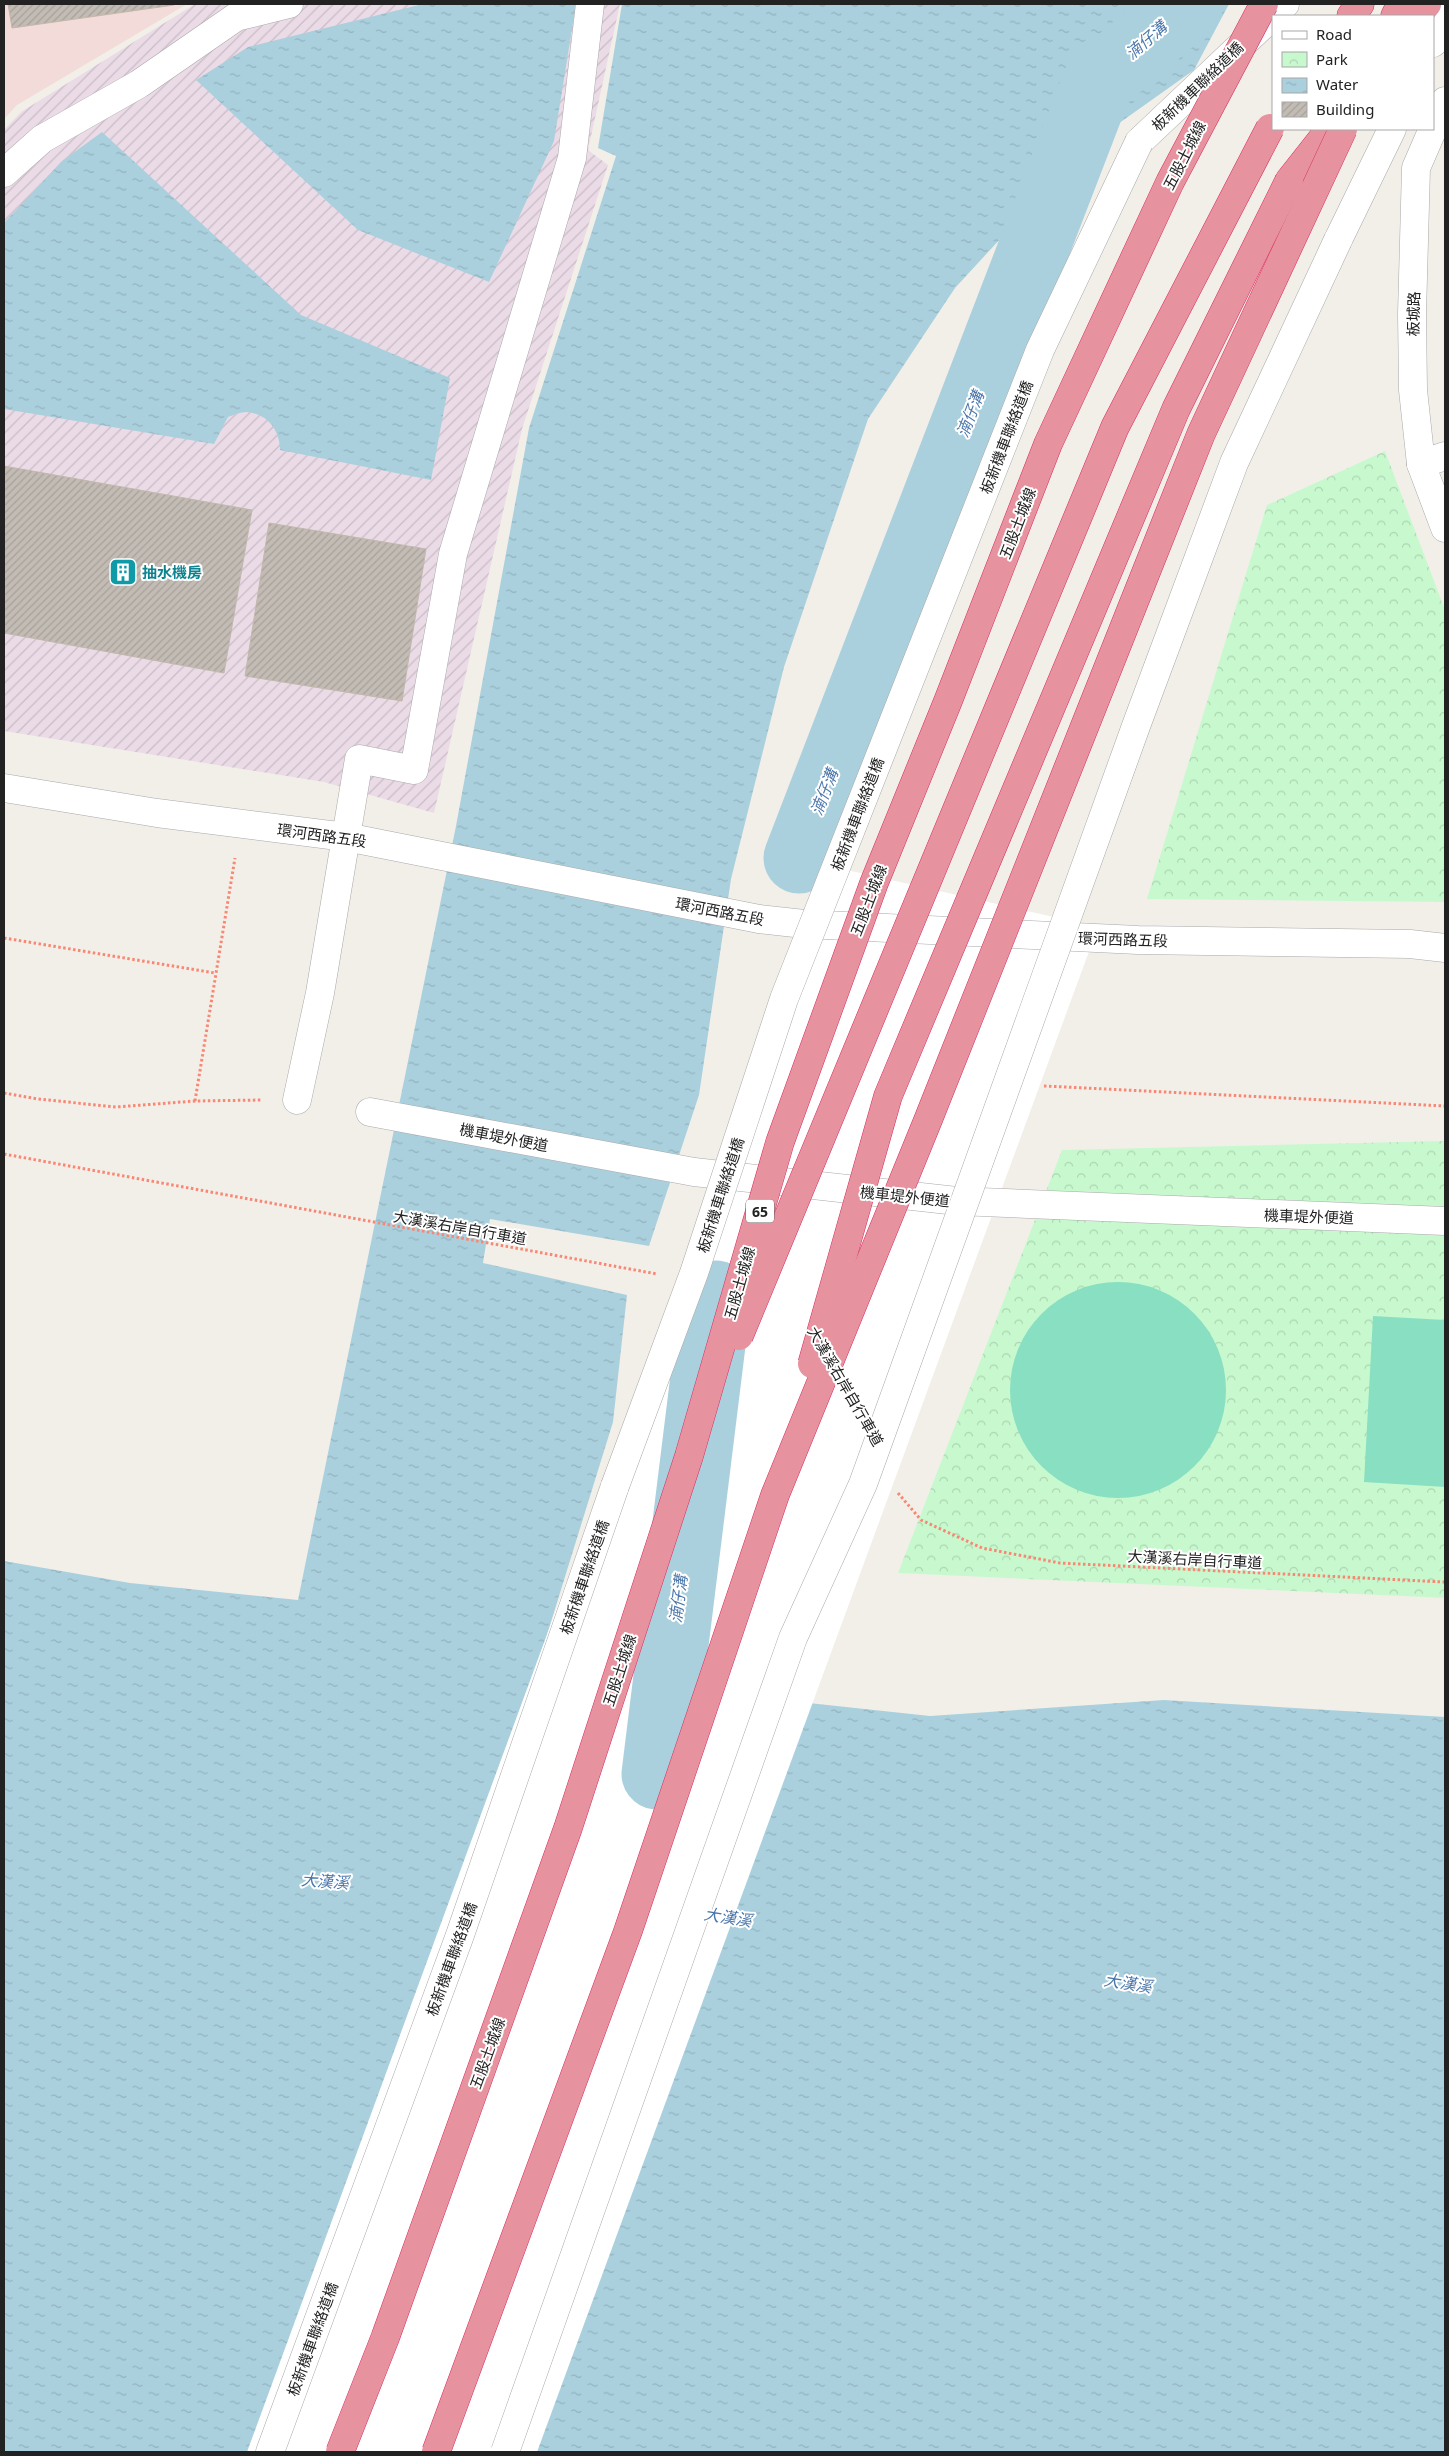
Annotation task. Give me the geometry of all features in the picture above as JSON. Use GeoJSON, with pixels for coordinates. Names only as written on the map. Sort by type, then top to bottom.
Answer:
{"type":"FeatureCollection","features":[{"type":"Feature","properties":{"kind":"highway","name":"五股土城線"},"geometry":{"type":"LineString","coordinates":[[340,2452],[385,2338],[568,1828],[689,1456],[780,1142],[874,882],[948,701],[1048,444],[1170,182],[1264,4]]}},
{"type":"Feature","properties":{"kind":"highway"},"geometry":{"type":"LineString","coordinates":[[1352,15],[1360,4]]}},
{"type":"Feature","properties":{"kind":"highway"},"geometry":{"type":"LineString","coordinates":[[1418,15],[1427,4]]}},
{"type":"Feature","properties":{"kind":"highway"},"geometry":{"type":"LineString","coordinates":[[689,1456],[1115,426],[1271,126]]}},
{"type":"Feature","properties":{"kind":"highway"},"geometry":{"type":"LineString","coordinates":[[436,2452],[628,1931],[775,1495],[888,1096],[1176,409],[1289,181],[1329,130]]}},
{"type":"Feature","properties":{"kind":"highway"},"geometry":{"type":"LineString","coordinates":[[775,1495],[928,1120],[1201,434],[1343,130]]}},
{"type":"Feature","properties":{"kind":"street"},"geometry":{"type":"LineString","coordinates":[[4,173],[42,139],[139,84],[236,17],[289,4]]}},
{"type":"Feature","properties":{"kind":"street"},"geometry":{"type":"LineString","coordinates":[[297,1100],[320,993],[358,758],[414,770],[453,554],[572,158],[590,4]]}},
{"type":"Feature","properties":{"kind":"street","name":"板新機車聯絡道橋"},"geometry":{"type":"LineString","coordinates":[[1273,15],[1285,4]]}},
{"type":"Feature","properties":{"kind":"street","name":"板新機車聯絡道橋"},"geometry":{"type":"LineString","coordinates":[[270,2452],[460,1935],[615,1486],[694,1273],[784,999],[1040,350],[1139,142],[1272,16]]}},
{"type":"Feature","properties":{"kind":"street"},"geometry":{"type":"LineString","coordinates":[[1434,41],[1445,17]]}},
{"type":"Feature","properties":{"kind":"street","name":"板城路"},"geometry":{"type":"LineString","coordinates":[[1434,126],[1445,101]]}},
{"type":"Feature","properties":{"kind":"street"},"geometry":{"type":"LineString","coordinates":[[505,2452],[793,1638],[863,1484],[1133,735],[1234,463],[1392,130]]}},
{"type":"Feature","properties":{"kind":"street","name":"板城路"},"geometry":{"type":"LineString","coordinates":[[1432,130],[1416,168],[1412,314],[1413,390],[1433,460],[1445,528]]}},
{"type":"Feature","properties":{"kind":"street","name":"環河西路五段"},"geometry":{"type":"LineString","coordinates":[[4,788],[157,813],[346,837],[759,919],[804,924],[1128,940],[1410,944],[1445,948]]}},
{"type":"Feature","properties":{"kind":"street","name":"機車堤外便道"},"geometry":{"type":"LineString","coordinates":[[370,1112],[694,1172],[957,1201],[1445,1221]]}},
{"type":"Feature","properties":{"kind":"path"},"geometry":{"type":"LineString","coordinates":[[195,1102],[236,856]]}},
{"type":"Feature","properties":{"kind":"path"},"geometry":{"type":"LineString","coordinates":[[4,938],[215,973]]}},
{"type":"Feature","properties":{"kind":"path"},"geometry":{"type":"LineString","coordinates":[[1040,1086],[1445,1106]]}},
{"type":"Feature","properties":{"kind":"path"},"geometry":{"type":"LineString","coordinates":[[4,1093],[38,1099],[116,1107],[195,1102],[297,1100]]}},
{"type":"Feature","properties":{"kind":"path","name":"大漢溪右岸自行車道"},"geometry":{"type":"LineString","coordinates":[[4,1154],[660,1274]]}},
{"type":"Feature","properties":{"kind":"path","name":"大漢溪右岸自行車道"},"geometry":{"type":"LineString","coordinates":[[895,1490],[921,1520],[982,1548],[1060,1563],[1445,1582]]}},
{"type":"Feature","properties":{"kind":"shaded area"},"geometry":{"type":"Polygon","coordinates":[[[4,4],[187,4],[17,105],[4,119],[4,4]]]}},
{"type":"Feature","properties":{"kind":"shaded area"},"geometry":{"type":"Polygon","coordinates":[[[195,4],[620,4],[588,150],[608,165],[522,429],[434,813],[324,782],[4,731],[4,130],[21,112],[195,4]]]}},
{"type":"Feature","properties":{"kind":"green space"},"geometry":{"type":"Polygon","coordinates":[[[1385,451],[1445,610],[1445,902],[1147,899],[1267,505],[1385,451]]]}},
{"type":"Feature","properties":{"kind":"green space"},"geometry":{"type":"Polygon","coordinates":[[[1445,1141],[1445,1598],[898,1573],[1062,1150],[1445,1141]]]}},
{"type":"Feature","properties":{"kind":"green space"},"geometry":{"type":"Polygon","coordinates":[[[1118,1282],[1139,1284],[1169,1295],[1194,1314],[1213,1339],[1224,1369],[1226,1390],[1224,1411],[1213,1441],[1194,1466],[1169,1485],[1139,1496],[1118,1498],[1097,1496],[1067,1485],[1042,1466],[1023,1441],[1012,1411],[1010,1390],[1012,1369],[1023,1339],[1042,1314],[1067,1295],[1097,1284],[1118,1282]]]}},
{"type":"Feature","properties":{"kind":"green space"},"geometry":{"type":"Polygon","coordinates":[[[1373,1316],[1445,1320],[1445,1487],[1364,1482],[1373,1316]]]}},
{"type":"Feature","properties":{"kind":"water"},"geometry":{"type":"Polygon","coordinates":[[[423,4],[576,4],[554,141],[489,282],[358,230],[196,80],[248,47],[423,4]]]}},
{"type":"Feature","properties":{"kind":"water","name":"大漢溪"},"geometry":{"type":"Polygon","coordinates":[[[622,4],[1229,4],[1194,70],[1084,148],[955,288],[868,419],[784,667],[731,879],[699,1095],[649,1246],[490,1219],[483,1263],[627,1295],[613,1422],[546,1638],[752,1697],[930,1716],[1164,1700],[1445,1717],[1445,2452],[4,2452],[4,1561],[130,1583],[298,1600],[456,826],[529,428],[616,156],[598,148],[622,4]]]}},
{"type":"Feature","properties":{"kind":"water"},"geometry":{"type":"Polygon","coordinates":[[[102,132],[301,315],[450,378],[431,480],[280,450],[275,430],[267,420],[254,413],[240,413],[228,417],[214,444],[4,409],[4,223],[62,161],[102,132]]]}},
{"type":"Feature","properties":{"kind":"pier"},"geometry":{"type":"Polygon","coordinates":[[[829,866],[1098,927],[537,2452],[247,2452],[829,866]]]}},
{"type":"Feature","properties":{"kind":"building"},"geometry":{"type":"Polygon","coordinates":[[[8,4],[174,4],[174,5],[12,28],[8,4]]]}},
{"type":"Feature","properties":{"kind":"building","name":"抽水機房"},"geometry":{"type":"Polygon","coordinates":[[[4,466],[252,510],[224,673],[4,633],[4,466]]]}},
{"type":"Feature","properties":{"kind":"building"},"geometry":{"type":"Polygon","coordinates":[[[269,523],[426,549],[402,701],[245,676],[269,523]]]}},
{"type":"Feature","properties":{"kind":"waterway","name":"湳仔溝"},"geometry":{"type":"LineString","coordinates":[[799,858],[1098,82],[1188,4]]}},
{"type":"Feature","properties":{"kind":"waterway","name":"湳仔溝"},"geometry":{"type":"LineString","coordinates":[[657,1774],[716,1296]]}},
{"type":"Feature","properties":{"kind":"place","name":"抽水機房"},"geometry":{"type":"Point","coordinates":[123,572]}}]}
